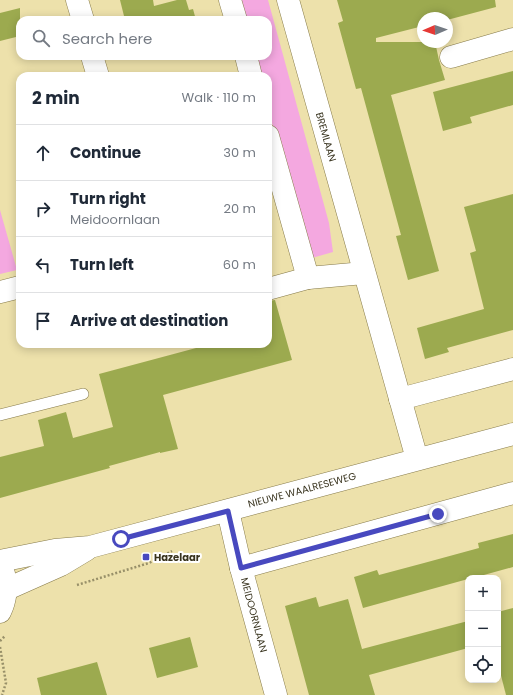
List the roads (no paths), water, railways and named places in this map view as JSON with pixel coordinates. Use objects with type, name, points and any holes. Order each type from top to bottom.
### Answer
[{"type":"street","points":[[78,0],[82,16]]},
{"type":"street","points":[[230,0],[235,16]]},
{"type":"street","name":"BREMLAAN","points":[[288,0],[417,459]]},
{"type":"street","points":[[451,56],[513,39]]},
{"type":"street","points":[[93,60],[97,72]]},
{"type":"street","points":[[247,60],[250,72]]},
{"type":"street","points":[[272,150],[308,278]]},
{"type":"street","points":[[272,288],[308,278],[364,273]]},
{"type":"street","points":[[0,292],[16,287]]},
{"type":"street","points":[[400,399],[513,369]]},
{"type":"street","name":"NIEUWE WAALRESEWEG","points":[[0,562],[55,550],[90,547],[513,434]]},
{"type":"street","points":[[241,568],[513,493]]},
{"type":"street","name":"MEIDOORNLAAN","points":[[228,511],[241,568],[276,695]]},
{"type":"street","name":"NIEUWE WAALRESEWEG","points":[[7,589],[61,564],[90,547]]},
{"type":"street","points":[[0,567],[4,575],[7,589],[5,602],[0,612]]},
{"type":"lane","points":[[0,414],[83,394]]},
{"type":"place","name":"Hazelaar","points":[[146,557]]}]
